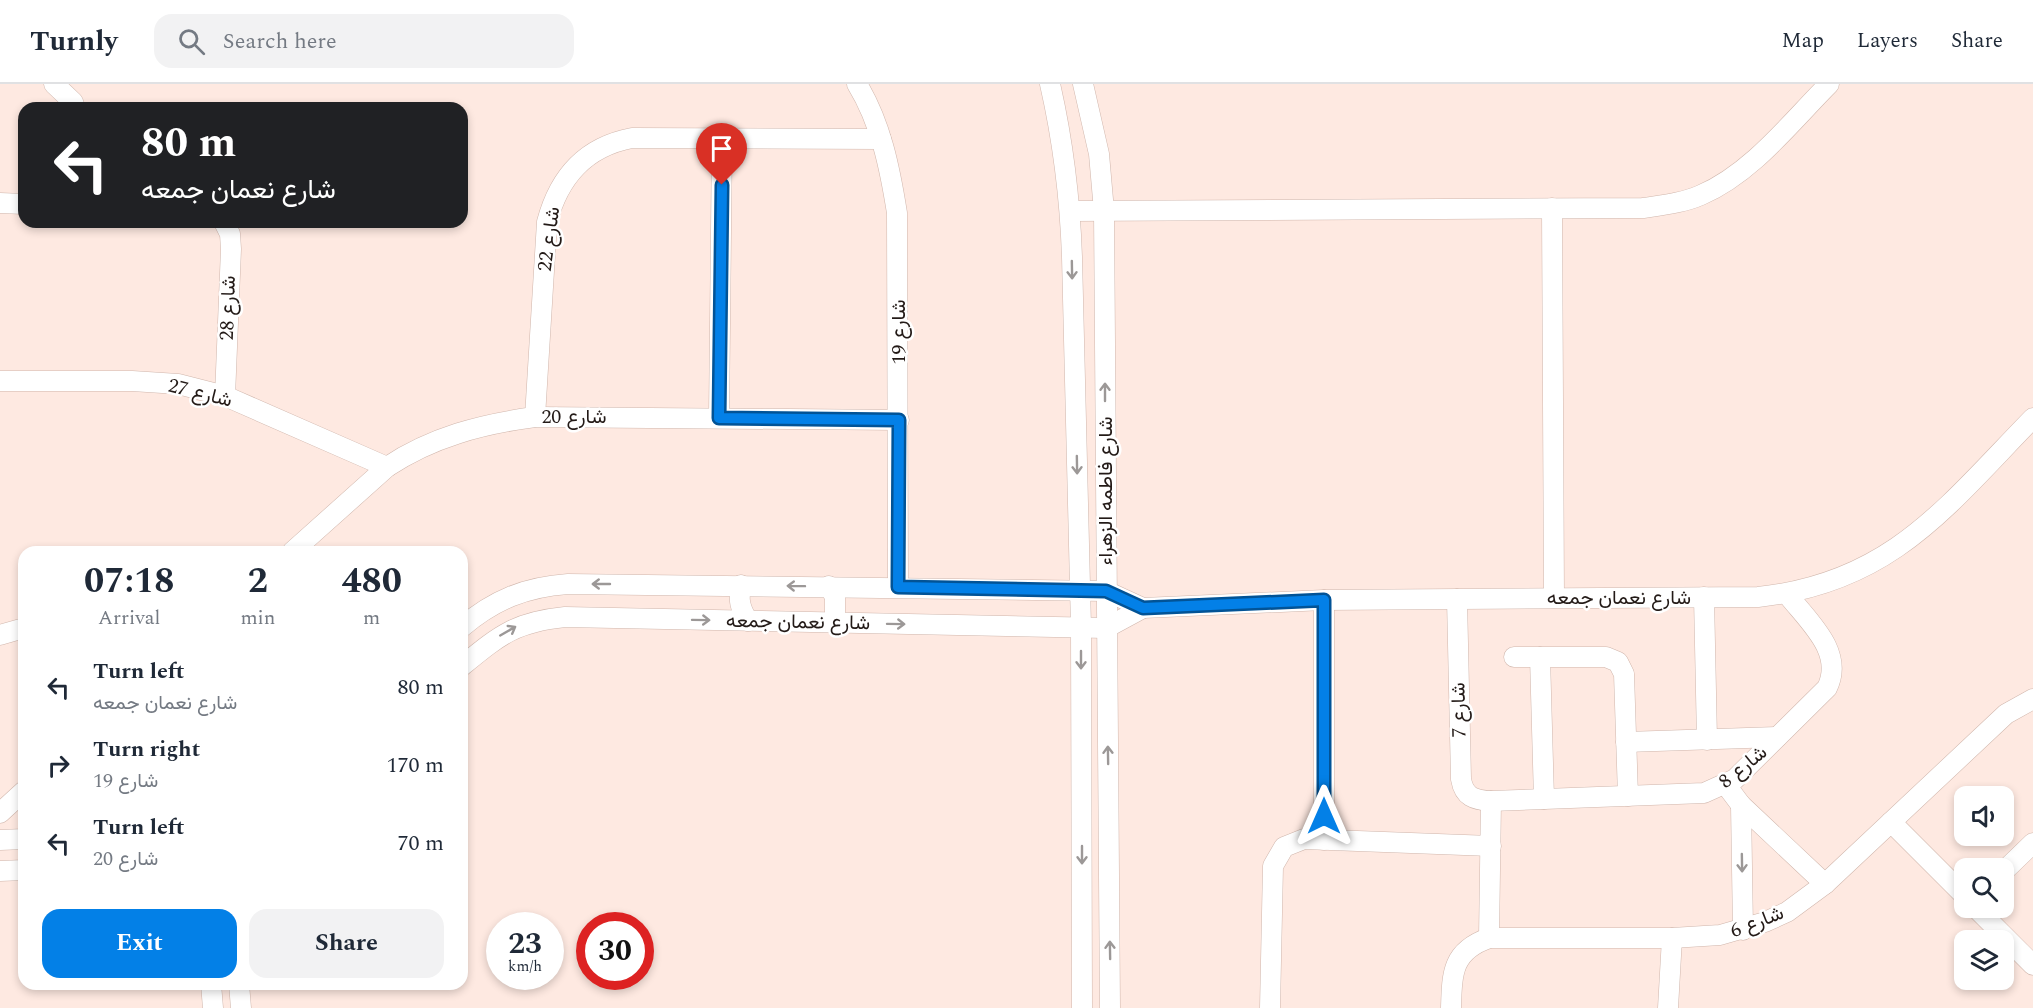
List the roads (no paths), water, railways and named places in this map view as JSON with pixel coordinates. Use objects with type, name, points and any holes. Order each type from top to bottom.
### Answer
[{"type":"street","points":[[54,84],[73,102]]},
{"type":"street","name":"شارع 19","points":[[857,84],[881,139],[891,175],[897,213],[898,587]]},
{"type":"street","name":"شارع فاطمه الزهراء","points":[[1050,84],[1058,121],[1070,211],[1081,627],[1082,1008]]},
{"type":"street","name":"شارع فاطمه الزهراء","points":[[1083,84],[1099,154],[1104,211],[1110,1008]]},
{"type":"street","points":[[1070,211],[1643,208],[1701,195],[1749,165],[1829,84]]},
{"type":"street","name":"شارع 22","points":[[535,417],[547,222],[553,201],[563,181],[594,151],[614,142],[632,138],[881,139]]},
{"type":"street","points":[[719,418],[722,139]]},
{"type":"street","points":[[0,203],[18,204]]},
{"type":"street","points":[[1552,208],[1554,598]]},
{"type":"street","name":"شارع 28","points":[[225,396],[231,249],[230,234],[227,228]]},
{"type":"street","name":"شارع 27","points":[[0,381],[132,381],[178,384],[225,396],[387,467]]},
{"type":"street","name":"شارع 20","points":[[299,546],[387,467],[404,456],[443,438],[504,421],[535,417],[899,420]]},
{"type":"street","name":"شارع نعمان جمعه","points":[[468,661],[493,640],[514,627],[538,620],[565,617],[1106,628],[1143,608],[1324,600],[1704,597],[1787,594],[1824,585],[1855,573],[1885,557],[1913,537],[2033,418]]},
{"type":"street","points":[[741,585],[740,604],[748,621]]},
{"type":"street","name":"شارع نعمان جمعه","points":[[468,622],[494,603],[517,592],[542,586],[741,585],[1106,591],[1143,608]]},
{"type":"street","points":[[829,586],[835,597],[835,623]]},
{"type":"street","name":"شارع 8","points":[[1491,801],[1704,793],[1726,785],[1827,688],[1834,668],[1828,647],[1787,594]]},
{"type":"street","points":[[1704,597],[1707,740]]},
{"type":"street","name":"شارع 7","points":[[1457,599],[1461,779],[1468,795],[1476,800],[1491,801]]},
{"type":"street","points":[[1324,600],[1324,840]]},
{"type":"street","points":[[0,635],[18,630]]},
{"type":"street","points":[[1514,657],[1606,657],[1618,662],[1624,674],[1628,796]]},
{"type":"street","points":[[1540,657],[1544,799]]},
{"type":"street","name":"شارع 6","points":[[1452,1008],[1452,978],[1456,964],[1464,952],[1475,943],[1490,938],[1720,936],[1743,930],[1787,912],[1825,884],[2006,714],[2033,699]]},
{"type":"street","points":[[1626,742],[1777,738]]},
{"type":"street","points":[[1726,785],[1741,805],[1825,884]]},
{"type":"street","points":[[0,813],[18,796]]},
{"type":"street","points":[[1490,938],[1491,801]]},
{"type":"street","points":[[1741,805],[1743,930]]},
{"type":"street","points":[[1891,822],[1954,885]]},
{"type":"street","points":[[0,840],[18,839]]},
{"type":"street","points":[[1270,1008],[1273,866],[1284,847],[1293,841],[1324,840],[1491,846]]},
{"type":"street","points":[[2014,861],[2033,843]]},
{"type":"street","points":[[0,871],[18,870]]},
{"type":"street","points":[[1986,918],[2033,965]]},
{"type":"street","points":[[1668,1008],[1672,938]]},
{"type":"street","points":[[212,990],[213,1008]]},
{"type":"street","points":[[240,990],[241,1008]]}]
